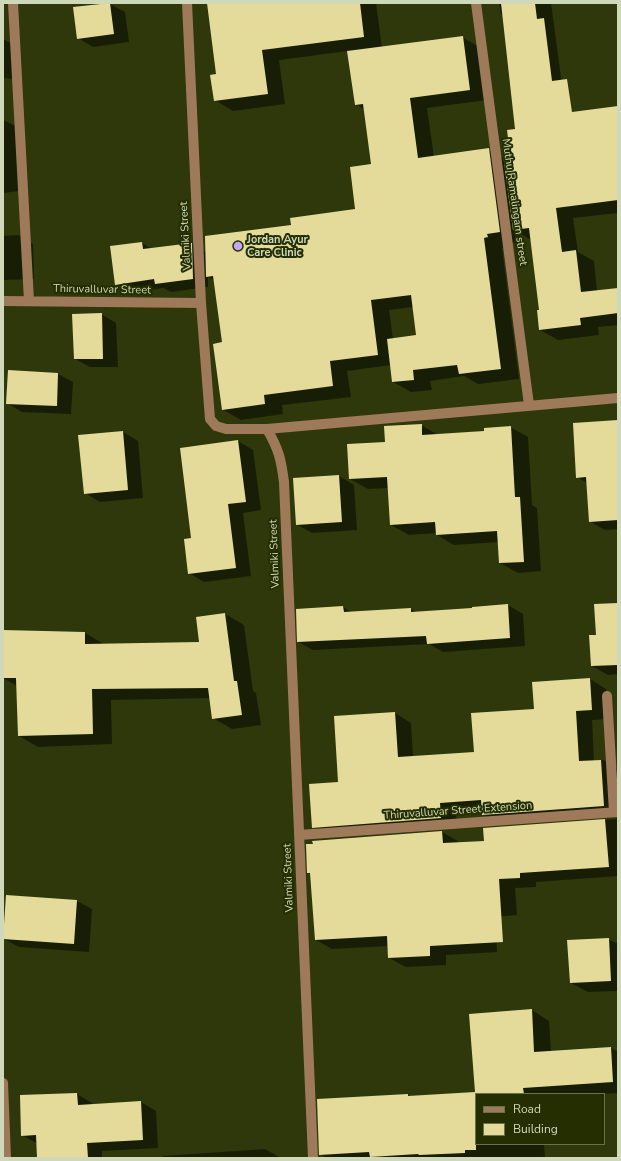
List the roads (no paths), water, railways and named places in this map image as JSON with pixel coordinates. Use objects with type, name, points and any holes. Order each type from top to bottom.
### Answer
[{"type":"street","points":[[13,3],[29,301]]},
{"type":"street","name":"Valmiki Street","points":[[187,3],[201,303],[210,419],[216,426],[226,429],[267,429],[281,459],[284,482],[313,1158]]},
{"type":"street","name":"Muthu Ramalingam street","points":[[476,3],[530,405]]},
{"type":"street","name":"Thiruvalluvar Street","points":[[3,301],[201,303]]},
{"type":"street","points":[[267,429],[618,398]]},
{"type":"street","points":[[607,696],[616,812]]},
{"type":"street","name":"Thiruvalluvar Street Extension","points":[[299,834],[616,812]]},
{"type":"street","points":[[3,1083],[6,1158]]},
{"type":"place","name":"Jordan Ayur Care Clinic","points":[[238,246]]}]
